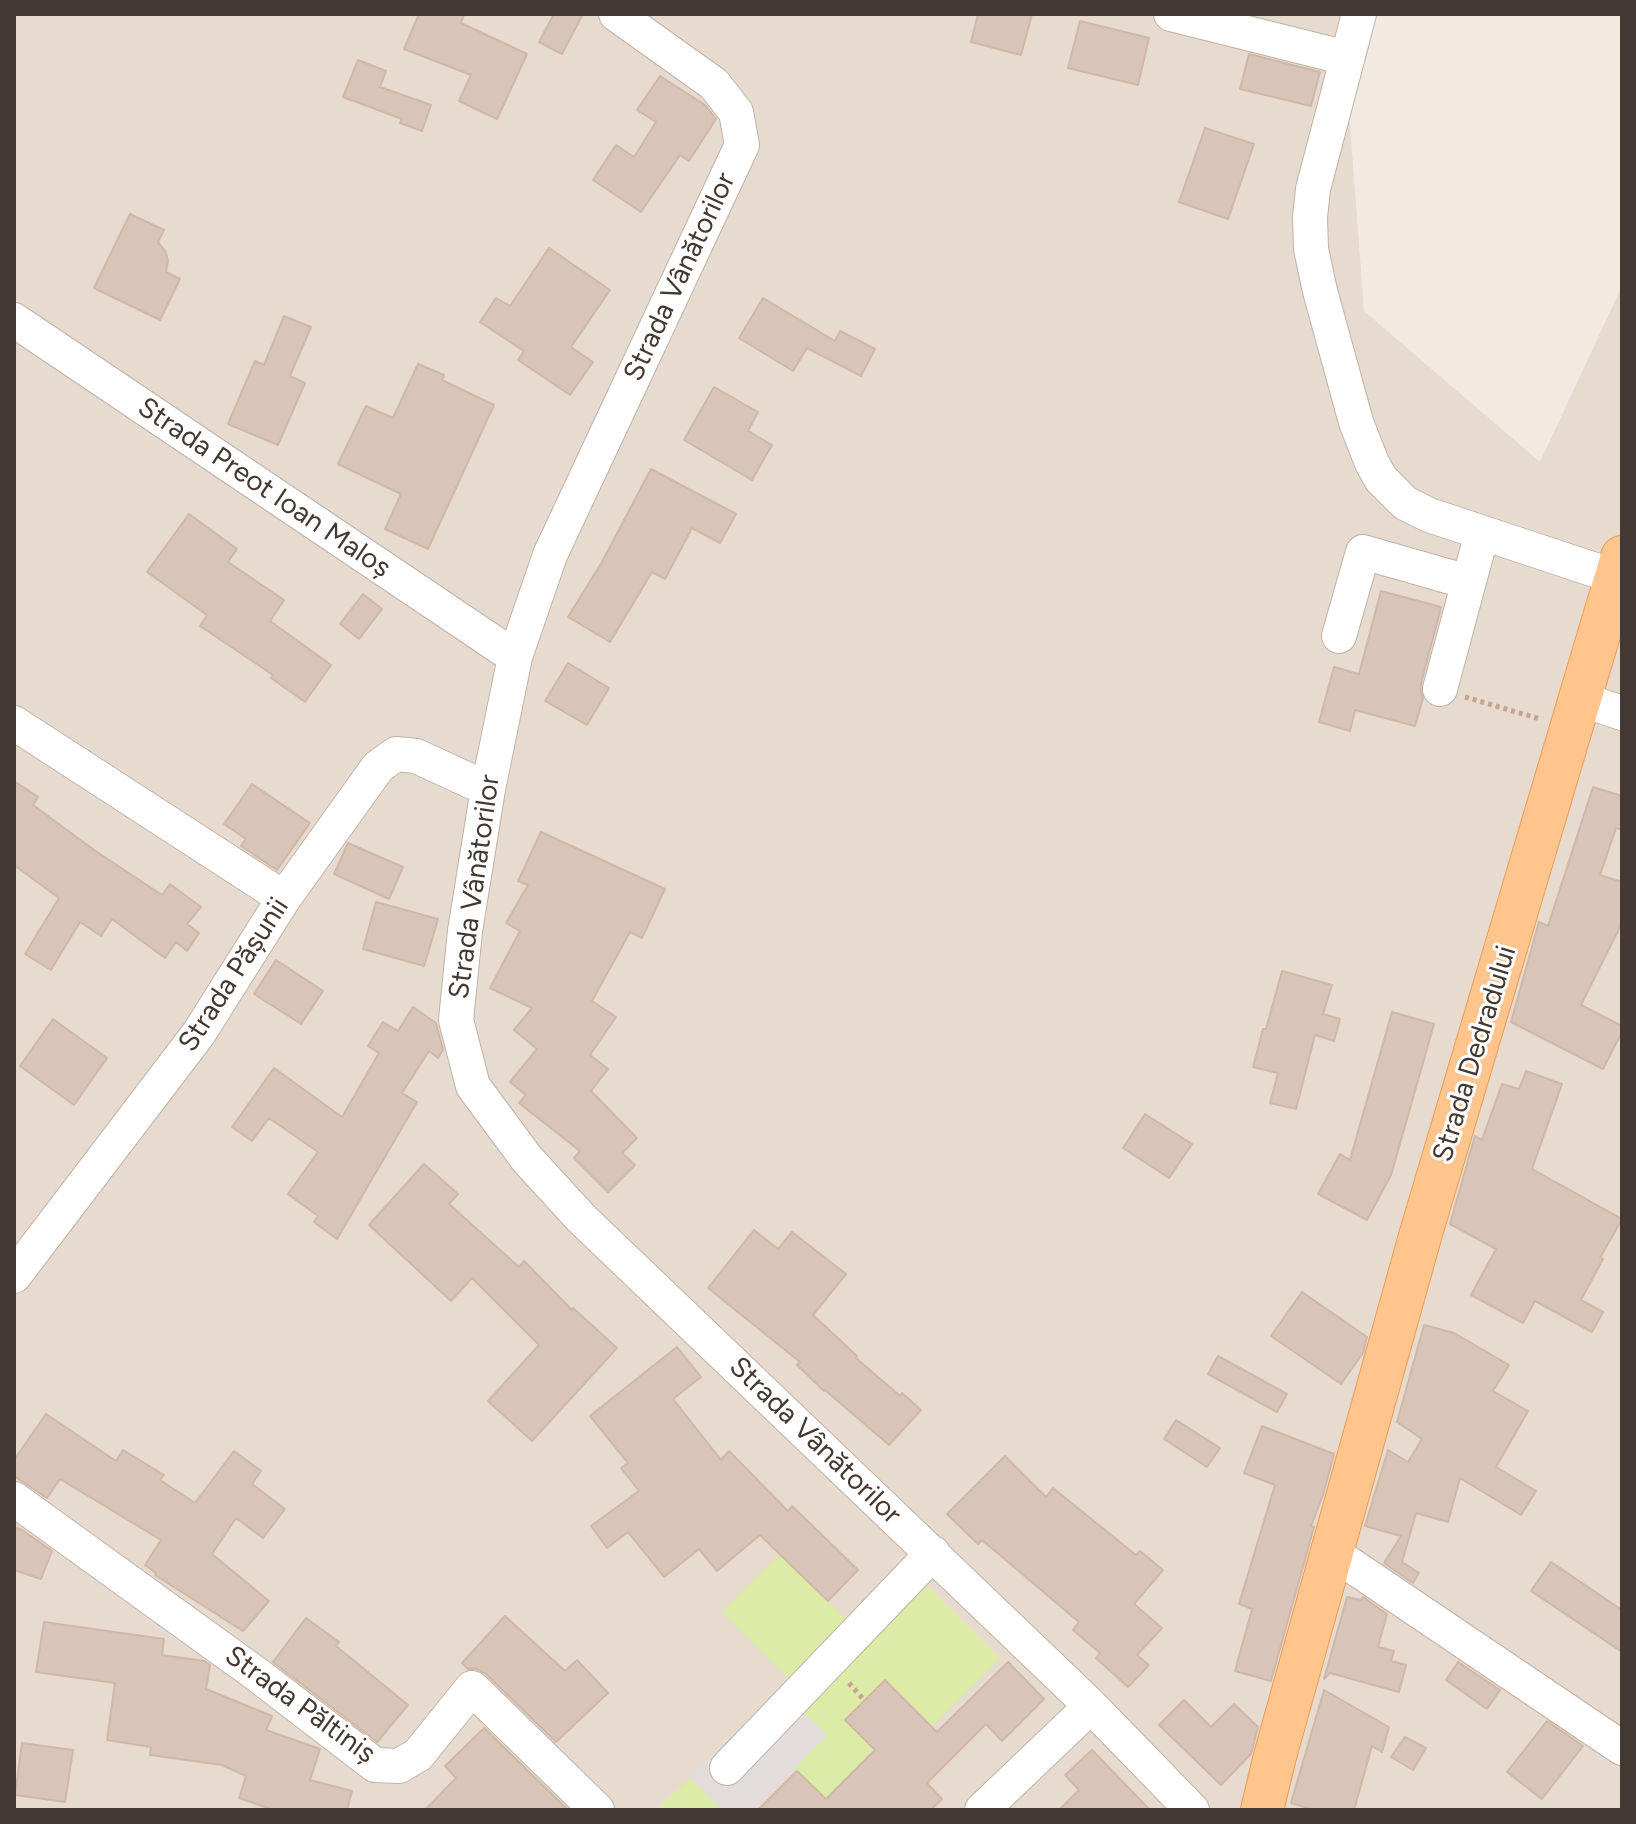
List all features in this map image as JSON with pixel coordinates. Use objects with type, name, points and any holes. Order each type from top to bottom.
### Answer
[{"type":"main road","name":"Strada Dedradului","points":[[1262,1810],[1421,1233],[1619,567]]},
{"type":"street","name":"Strada Vânătorilor","points":[[616,14],[714,84],[736,112],[742,145],[550,555],[515,657],[488,789],[465,931],[456,1020],[473,1086],[527,1159],[581,1218],[1091,1706],[1192,1810]]},
{"type":"street","points":[[1171,14],[1217,20],[1347,58]]},
{"type":"street","points":[[1359,14],[1313,189],[1311,249],[1356,422],[1376,471],[1405,503],[1429,515],[1482,533],[1619,567]]},
{"type":"street","name":"Strada Preot Ioan Maloș","points":[[14,320],[515,657]]},
{"type":"street","points":[[1440,689],[1482,533]]},
{"type":"street","points":[[1339,636],[1363,552],[1468,582]]},
{"type":"street","points":[[1576,713],[1622,713]]},
{"type":"street","points":[[14,723],[284,898]]},
{"type":"street","name":"Strada Pășunii","points":[[14,1276],[199,1033],[284,898],[378,767],[396,754],[416,756],[488,789]]},
{"type":"street","name":"Strada Păltiniș","points":[[14,1499],[255,1673],[375,1765],[399,1766],[418,1755],[472,1688],[597,1810]]},
{"type":"street","points":[[727,1768],[933,1553]]},
{"type":"street","points":[[1333,1553],[1622,1748]]},
{"type":"street","points":[[982,1810],[1091,1706]]},
{"type":"path","points":[[1440,689],[1576,713]]},
{"type":"shaded area","points":[[14,14],[1339,14],[1342,20],[1364,311],[1540,462],[1622,286],[1622,1810],[14,1810]]},
{"type":"shaded area","points":[[904,1564],[799,1707],[827,1735],[758,1810],[723,1810],[690,1778]]},
{"type":"green space","points":[[780,1554],[847,1620],[789,1679],[722,1612]]},
{"type":"green space","points":[[923,1581],[1000,1658],[849,1810],[837,1810],[794,1768],[827,1735],[798,1707]]},
{"type":"green space","points":[[690,1778],[723,1810],[655,1810]]},
{"type":"building","points":[[419,14],[464,14],[461,23],[527,54],[497,119],[459,101],[471,75],[404,49]]},
{"type":"building","points":[[554,14],[583,14],[562,54],[539,42]]},
{"type":"building","points":[[978,14],[1032,14],[1021,55],[971,42]]},
{"type":"building","points":[[1080,21],[1149,38],[1138,85],[1068,68]]},
{"type":"building","points":[[1249,54],[1320,72],[1311,106],[1240,89]]},
{"type":"building","points":[[358,60],[386,71],[380,87],[431,105],[422,131],[400,123],[402,119],[343,97]]},
{"type":"building","points":[[660,76],[705,105],[716,119],[689,161],[680,155],[641,212],[593,180],[616,145],[634,157],[656,122],[637,110]]},
{"type":"building","points":[[1205,128],[1254,144],[1228,219],[1179,202]]},
{"type":"building","points":[[130,214],[164,230],[158,242],[168,260],[166,272],[180,279],[160,320],[94,288]]},
{"type":"building","points":[[549,248],[610,290],[571,347],[593,362],[570,395],[518,360],[524,351],[480,322],[496,298],[510,306]]},
{"type":"building","points":[[763,298],[835,341],[840,331],[875,349],[861,376],[807,348],[793,371],[739,338]]},
{"type":"building","points":[[284,316],[311,327],[290,376],[305,383],[278,445],[228,424],[255,361],[264,365]]},
{"type":"building","points":[[418,364],[444,375],[442,380],[494,405],[428,549],[385,529],[401,494],[338,464],[366,406],[393,418]]},
{"type":"building","points":[[714,387],[758,412],[748,431],[772,445],[752,480],[684,440]]},
{"type":"building","points":[[651,469],[736,514],[720,543],[692,528],[665,579],[652,572],[610,642],[568,617],[602,562]]},
{"type":"building","points":[[189,514],[237,549],[228,562],[284,600],[270,621],[331,665],[305,702],[271,678],[273,675],[200,626],[207,615],[147,572]]},
{"type":"building","points":[[1381,591],[1441,607],[1421,684],[1423,698],[1415,726],[1355,710],[1350,731],[1319,722],[1334,667],[1359,674]]},
{"type":"building","points":[[363,594],[382,609],[359,639],[340,624]]},
{"type":"building","points":[[568,663],[609,688],[587,725],[545,701]]},
{"type":"building","points":[[14,781],[38,797],[33,805],[94,850],[162,895],[170,884],[201,907],[187,924],[199,933],[187,951],[176,942],[165,958],[112,919],[101,936],[80,922],[51,970],[25,954],[59,898],[14,865]]},
{"type":"building","points":[[252,784],[310,823],[277,870],[241,846],[246,839],[224,824]]},
{"type":"building","points":[[1593,787],[1622,796],[1622,830],[1616,828],[1600,875],[1622,882],[1622,919],[1581,1005],[1622,1026],[1622,1032],[1603,1069],[1511,1022],[1539,922],[1548,926]]},
{"type":"building","points":[[541,832],[665,889],[642,938],[630,932],[592,1001],[616,1017],[590,1055],[608,1069],[591,1091],[637,1138],[622,1153],[635,1165],[608,1192],[574,1158],[580,1151],[519,1103],[526,1095],[510,1082],[537,1049],[514,1030],[532,1008],[490,988],[520,931],[506,923],[528,885],[518,881]]},
{"type":"building","points":[[348,843],[403,867],[389,899],[334,874]]},
{"type":"building","points":[[376,902],[438,919],[424,966],[363,949]]},
{"type":"building","points":[[276,960],[323,991],[301,1024],[254,994]]},
{"type":"building","points":[[1282,971],[1332,985],[1323,1014],[1340,1019],[1334,1041],[1315,1035],[1296,1109],[1270,1103],[1278,1073],[1253,1067]]},
{"type":"building","points":[[413,1007],[436,1023],[443,1050],[438,1058],[429,1051],[402,1093],[417,1102],[337,1239],[314,1222],[318,1216],[288,1194],[318,1152],[269,1118],[252,1141],[232,1127],[274,1068],[342,1117],[379,1053],[368,1046],[383,1022],[398,1031]]},
{"type":"building","points":[[1392,1012],[1434,1024],[1391,1175],[1367,1220],[1318,1194],[1340,1154],[1350,1160]]},
{"type":"building","points":[[53,1019],[107,1058],[74,1105],[20,1066]]},
{"type":"building","points":[[1526,1071],[1562,1084],[1532,1169],[1622,1219],[1581,1300],[1603,1312],[1592,1332],[1535,1301],[1523,1323],[1471,1295],[1496,1249],[1450,1224],[1475,1136],[1482,1140],[1502,1084],[1519,1089]]},
{"type":"building","points":[[1145,1114],[1192,1144],[1169,1178],[1123,1148]]},
{"type":"building","points":[[424,1164],[458,1194],[449,1204],[519,1267],[524,1261],[572,1310],[617,1348],[532,1441],[488,1401],[539,1345],[472,1278],[451,1301],[369,1225]]},
{"type":"building","points":[[754,1230],[778,1249],[792,1232],[846,1274],[813,1315],[856,1358],[921,1410],[889,1445],[824,1391],[797,1365],[800,1362],[708,1288]]},
{"type":"building","points":[[1302,1292],[1367,1337],[1363,1353],[1341,1384],[1271,1336]]},
{"type":"building","points":[[1424,1325],[1454,1333],[1509,1365],[1493,1391],[1528,1411],[1496,1467],[1536,1491],[1521,1515],[1460,1478],[1448,1522],[1416,1513],[1402,1562],[1419,1573],[1413,1583],[1384,1563],[1401,1536],[1365,1526],[1388,1450],[1408,1462],[1422,1439],[1397,1422]]},
{"type":"building","points":[[677,1347],[701,1377],[673,1399],[721,1460],[729,1451],[788,1511],[792,1506],[858,1570],[828,1601],[760,1535],[717,1571],[699,1549],[664,1577],[628,1532],[607,1548],[591,1526],[639,1491],[621,1468],[628,1463],[590,1416]]},
{"type":"building","points":[[1218,1356],[1287,1394],[1277,1412],[1208,1374]]},
{"type":"building","points":[[46,1414],[116,1461],[123,1450],[164,1475],[160,1480],[195,1503],[234,1451],[261,1471],[252,1484],[285,1509],[263,1538],[236,1518],[212,1554],[269,1601],[243,1631],[155,1575],[145,1565],[161,1540],[60,1479],[47,1498],[14,1476],[14,1460]]},
{"type":"building","points":[[1176,1420],[1220,1448],[1207,1467],[1164,1439]]},
{"type":"building","points":[[1262,1426],[1334,1454],[1311,1526],[1314,1527],[1271,1681],[1235,1671],[1252,1609],[1239,1604],[1275,1485],[1244,1473]]},
{"type":"building","points":[[1005,1456],[1046,1497],[1053,1488],[1136,1555],[1140,1551],[1163,1570],[1134,1604],[1162,1628],[1137,1655],[1149,1665],[1128,1687],[1096,1658],[1100,1653],[1073,1630],[1079,1622],[982,1540],[978,1544],[947,1514]]},
{"type":"building","points":[[14,1527],[52,1551],[41,1579],[14,1570]]},
{"type":"building","points":[[1551,1562],[1622,1610],[1622,1652],[1531,1591]]},
{"type":"building","points":[[1347,1597],[1361,1600],[1363,1597],[1387,1614],[1378,1647],[1394,1651],[1391,1661],[1406,1665],[1399,1692],[1330,1673],[1324,1679]]},
{"type":"building","points":[[505,1616],[565,1671],[577,1660],[608,1693],[556,1742],[486,1674],[477,1669],[468,1669],[462,1663]]},
{"type":"building","points":[[306,1618],[339,1642],[336,1646],[408,1705],[377,1742],[273,1662]]},
{"type":"building","points":[[44,1622],[164,1639],[162,1655],[204,1661],[210,1665],[206,1689],[272,1716],[266,1730],[320,1749],[310,1780],[352,1791],[347,1810],[274,1810],[239,1798],[246,1776],[222,1765],[150,1755],[151,1747],[107,1740],[115,1683],[36,1672]]},
{"type":"building","points":[[1008,1662],[1044,1699],[1002,1741],[986,1724],[927,1783],[942,1799],[931,1810],[758,1810],[797,1771],[826,1799],[875,1750],[845,1720],[885,1680],[937,1732]]},
{"type":"building","points":[[1458,1662],[1500,1690],[1487,1709],[1446,1680]]},
{"type":"building","points":[[1324,1690],[1389,1727],[1382,1752],[1372,1746],[1354,1810],[1314,1810],[1291,1803]]},
{"type":"building","points":[[1184,1700],[1211,1727],[1234,1704],[1258,1727],[1251,1754],[1221,1785],[1159,1725]]},
{"type":"building","points":[[1547,1721],[1583,1746],[1542,1799],[1507,1772]]},
{"type":"building","points":[[484,1728],[568,1810],[425,1810],[456,1778],[445,1766]]},
{"type":"building","points":[[1405,1737],[1426,1748],[1413,1770],[1391,1757]]},
{"type":"building","points":[[22,1743],[73,1750],[65,1802],[15,1795]]},
{"type":"building","points":[[1092,1750],[1150,1810],[1059,1810],[1079,1790],[1065,1775]]}]
